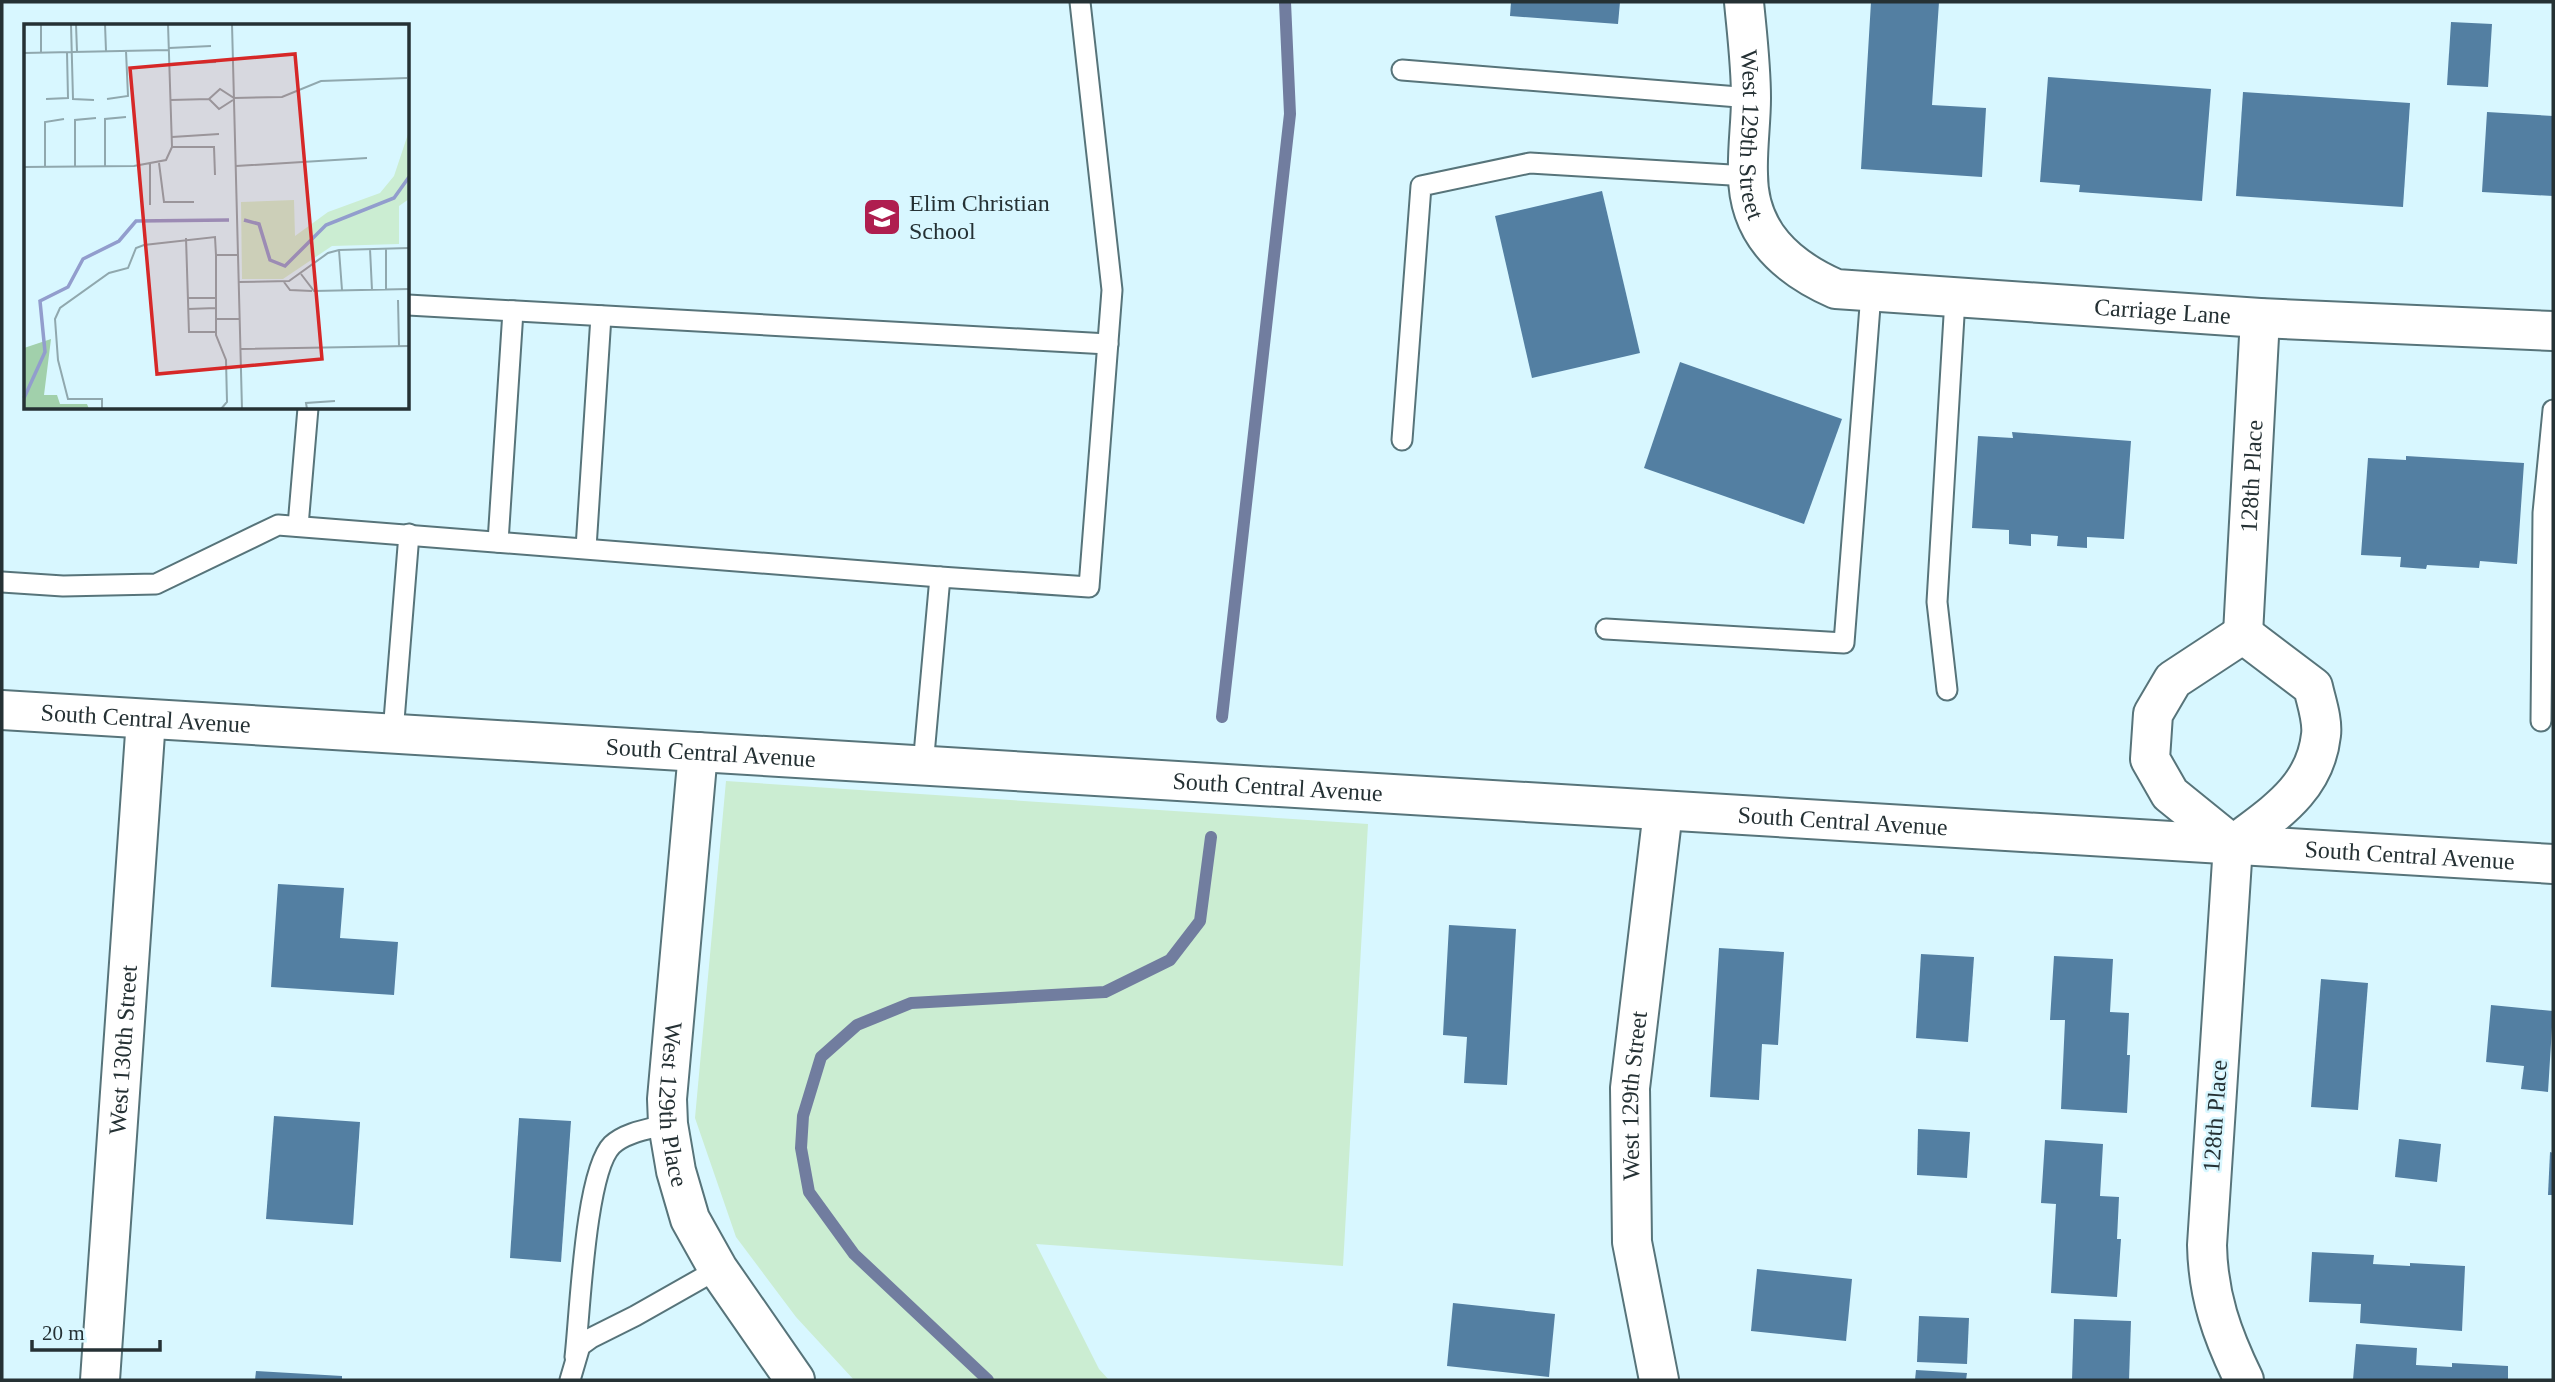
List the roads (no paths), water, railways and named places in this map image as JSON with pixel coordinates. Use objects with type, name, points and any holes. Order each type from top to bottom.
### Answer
[{"type":"street","name":"West 129th Street","points":[[1744,2],[1751,97],[1748,176],[1752,207],[1765,237],[1783,257]]},
{"type":"street","name":"Carriage Lane","points":[[1783,257],[1808,276],[1836,289],[1871,293],[2260,318],[2553,331]]},
{"type":"street","name":"128th Place","points":[[2243,634],[2260,318]]},
{"type":"street","points":[[2243,634],[2313,687],[2322,733],[2314,765],[2292,799],[2232,845],[2170,794],[2150,759],[2153,714],[2173,680],[2243,634]]},
{"type":"street","name":"South Central Avenue","points":[[2,710],[2553,864]]},
{"type":"street","name":"West 130th Street","points":[[100,1380],[146,719]]},
{"type":"street","name":"West 129th Place","points":[[698,752],[667,1099],[668,1124],[676,1171],[690,1219],[718,1269],[795,1380]]},
{"type":"street","name":"West 129th Street","points":[[1659,1380],[1632,1242],[1630,1088],[1663,811]]},
{"type":"street","name":"128th Place","points":[[2232,845],[2207,1255],[2215,1311],[2227,1346],[2244,1380]]},
{"type":"lane","points":[[2,582],[63,586],[156,584],[278,525],[1089,587],[1112,290],[1080,2]]},
{"type":"lane","points":[[1402,70],[1751,97]]},
{"type":"lane","points":[[1402,440],[1421,186],[1530,163],[1748,176]]},
{"type":"lane","points":[[1606,629],[1843,643],[1871,293]]},
{"type":"lane","points":[[1947,690],[1937,602],[1955,299]]},
{"type":"lane","points":[[410,305],[1108,344]]},
{"type":"lane","points":[[498,542],[513,311]]},
{"type":"lane","points":[[586,548],[601,316]]},
{"type":"lane","points":[[298,526],[308,410]]},
{"type":"lane","points":[[2541,721],[2543,513],[2553,410]]},
{"type":"lane","points":[[393,733],[409,534]]},
{"type":"lane","points":[[923,766],[940,576]]},
{"type":"lane","points":[[570,1380],[575,1357],[590,1209],[599,1166],[614,1143],[625,1136],[668,1124]]},
{"type":"lane","points":[[575,1357],[580,1346],[591,1338],[718,1269]]},
{"type":"waterway","points":[[1222,717],[1290,114],[1285,2]]},
{"type":"waterway","points":[[988,1380],[854,1254],[809,1192],[801,1148],[803,1116],[821,1057],[857,1025],[911,1003],[1105,992],[1170,960],[1200,921],[1211,837]]},
{"type":"place","name":"Elim Christian School","points":[[882,217]]}]
